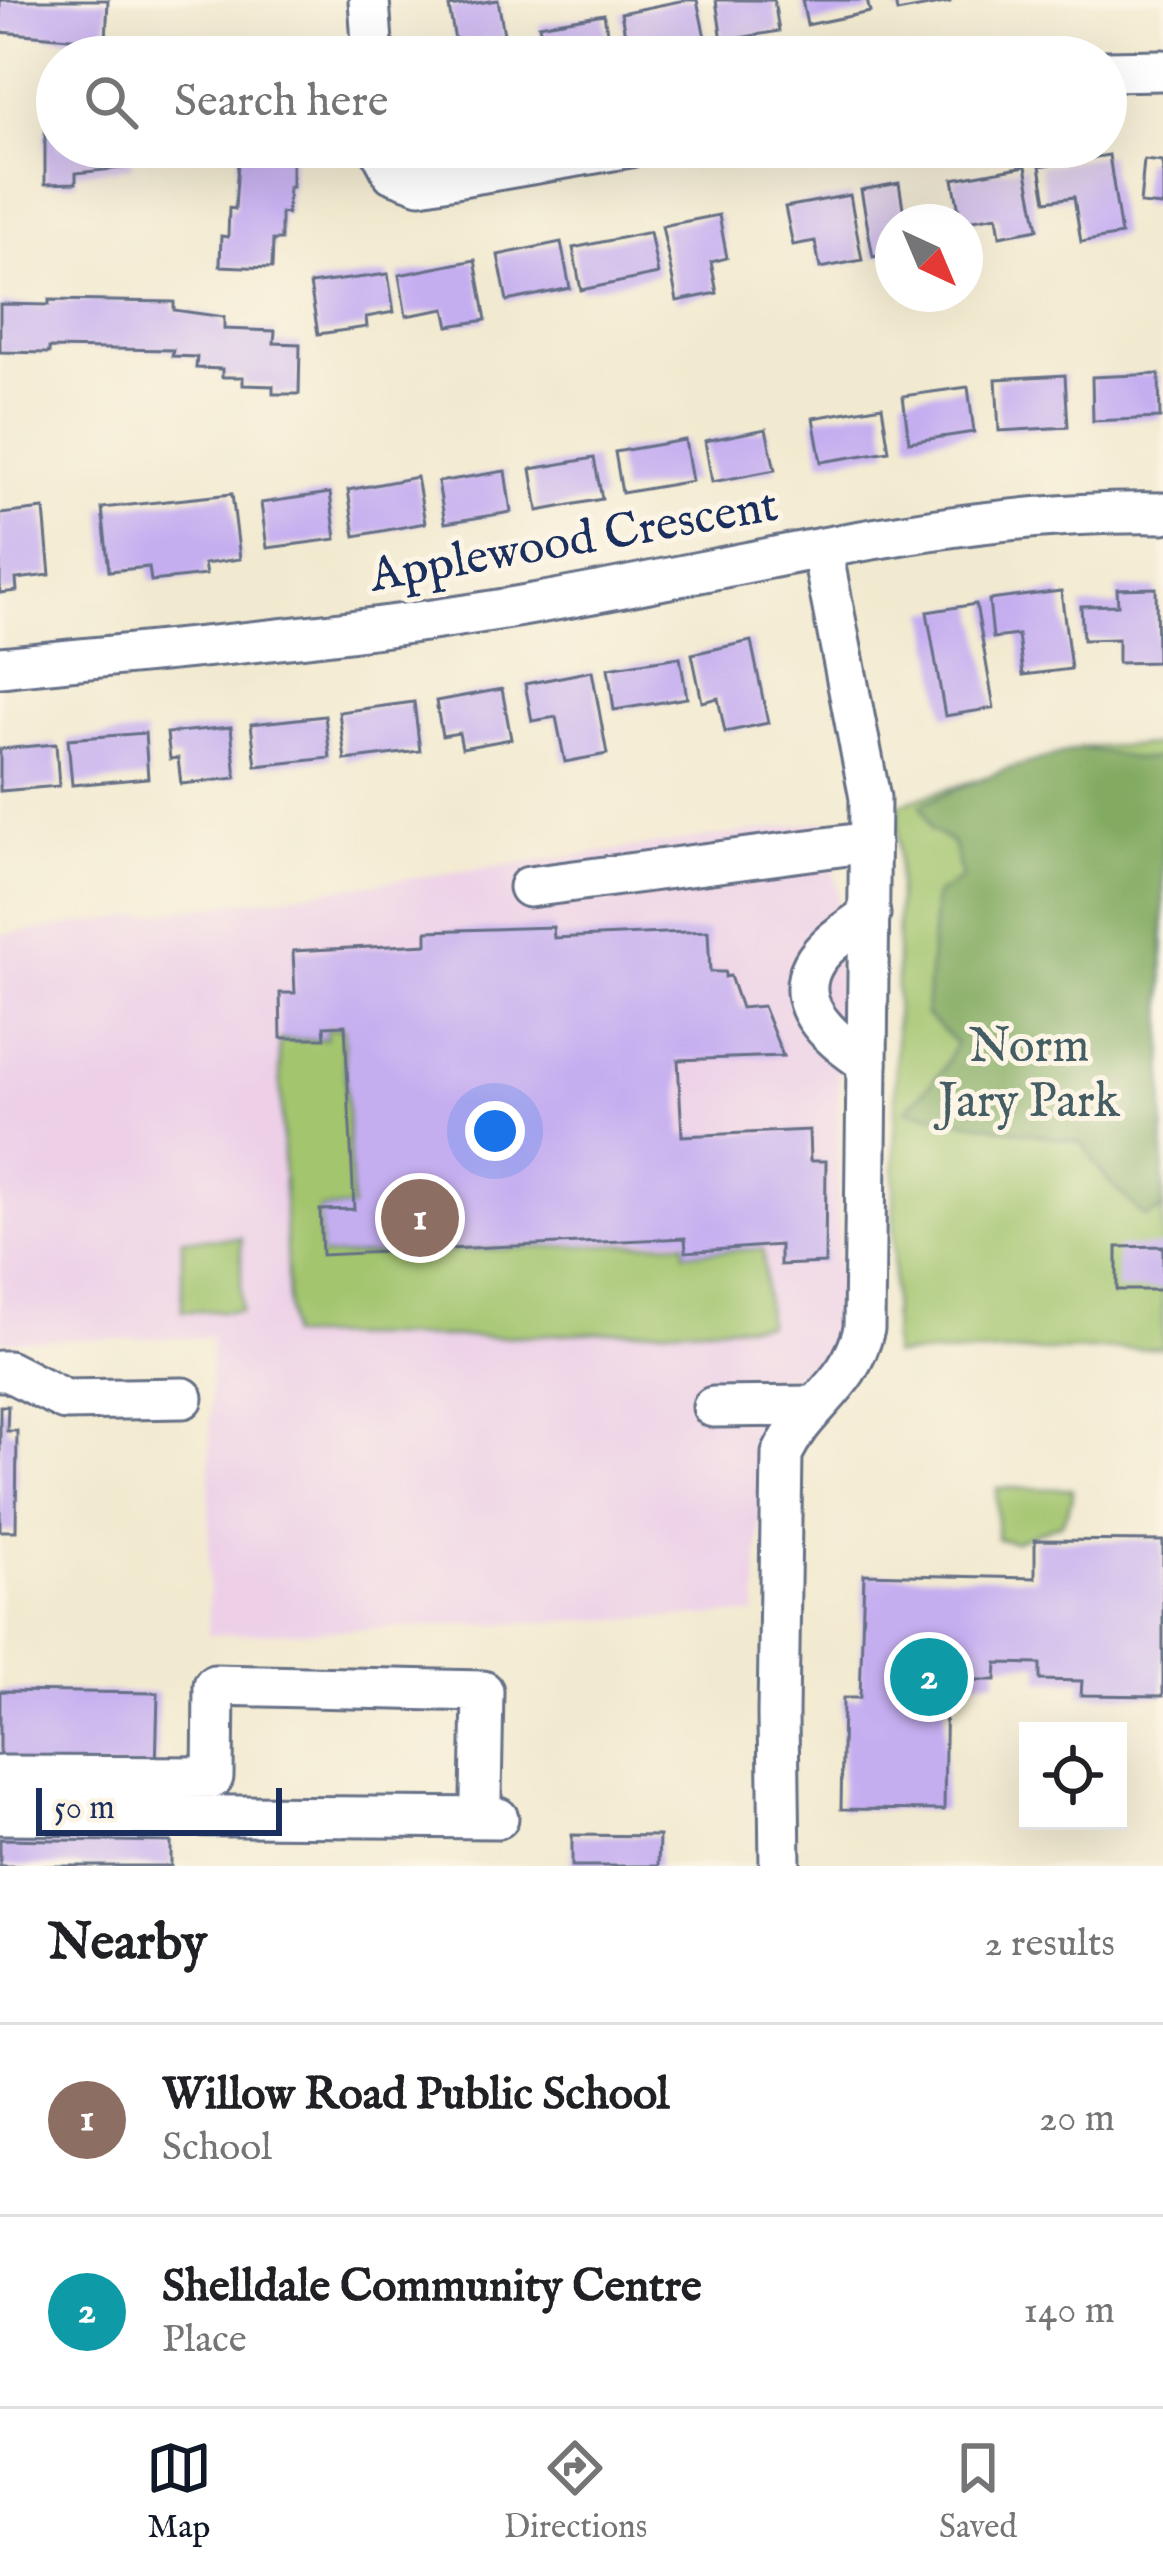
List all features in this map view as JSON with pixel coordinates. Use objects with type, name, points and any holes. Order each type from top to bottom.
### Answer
[{"type":"street","points":[[369,0],[372,36]]},
{"type":"street","points":[[1127,71],[1163,70]]},
{"type":"street","points":[[390,168],[420,183],[508,168]]},
{"type":"street","name":"Applewood Crescent","points":[[0,667],[341,633],[976,525],[1091,512],[1163,513]]},
{"type":"street","points":[[780,1866],[782,1454],[794,1429],[850,1371],[864,1329],[870,798],[822,551]]},
{"type":"street","points":[[529,887],[870,842]]},
{"type":"street","points":[[867,1063],[830,1038],[807,993],[812,965],[870,914]]},
{"type":"street","points":[[0,1371],[65,1400],[183,1398]]},
{"type":"street","points":[[713,1407],[815,1406]]},
{"type":"street","points":[[0,1776],[213,1778],[214,1684],[483,1691],[489,1808],[0,1814]]},
{"type":"shaded area","points":[[826,821],[838,892],[839,1304],[836,1332],[825,1356],[806,1373],[765,1380],[756,1614],[208,1635],[211,1337],[0,1341],[0,935]]},
{"type":"green space","name":"Norm Jary Park","points":[[1163,745],[1163,1348],[892,1355],[899,804],[1082,747]]},
{"type":"green space","points":[[1082,748],[1136,759],[1163,758],[1163,1209],[1145,1217],[1107,1180],[1082,1143],[906,1110],[943,1070],[956,1043],[926,1015],[935,895],[962,878],[953,843],[931,830],[921,804],[1004,770]]},
{"type":"green space","points":[[343,1028],[352,1208],[320,1209],[322,1256],[684,1242],[685,1253],[763,1249],[767,1324],[498,1337],[289,1336],[279,1040],[326,1039],[326,1029]]},
{"type":"green space","points":[[241,1238],[241,1311],[182,1311],[182,1239]]},
{"type":"green space","points":[[997,1488],[1072,1489],[1073,1497],[1062,1523],[1014,1542],[997,1539]]},
{"type":"building","points":[[0,0],[108,0],[106,36],[0,32]]},
{"type":"building","points":[[498,0],[504,36],[454,36],[449,7]]},
{"type":"building","points":[[697,0],[705,36],[625,36],[621,13]]},
{"type":"building","points":[[716,0],[774,0],[779,31],[721,36]]},
{"type":"building","points":[[802,0],[867,0],[870,12],[807,25]]},
{"type":"building","points":[[895,0],[950,0],[950,2],[897,12]]},
{"type":"building","points":[[604,14],[608,36],[541,36],[539,25]]},
{"type":"building","points":[[1144,160],[1163,162],[1163,206],[1140,204]]},
{"type":"building","points":[[45,168],[123,168],[76,173],[76,183],[45,184]]},
{"type":"building","points":[[238,168],[292,168],[287,214],[281,213],[281,240],[273,240],[272,268],[220,266],[221,236],[228,237],[229,208],[235,209]]},
{"type":"building","points":[[1026,168],[1038,229],[1000,236],[997,216],[983,218],[983,204],[958,204],[953,179]]},
{"type":"building","points":[[1040,168],[1111,168],[1121,235],[1081,242],[1074,197],[1046,201]]},
{"type":"building","points":[[899,183],[902,204],[875,204],[873,257],[861,190]]},
{"type":"building","points":[[850,195],[862,260],[820,268],[815,241],[793,245],[785,207]]},
{"type":"building","points":[[719,215],[727,258],[711,262],[717,293],[677,301],[662,226]]},
{"type":"building","points":[[650,232],[658,274],[581,290],[573,248]]},
{"type":"building","points":[[561,242],[570,288],[507,301],[498,255]]},
{"type":"building","points":[[475,260],[486,320],[449,326],[445,309],[406,316],[399,275]]},
{"type":"building","points":[[388,274],[394,312],[366,317],[367,327],[318,334],[310,284]]},
{"type":"building","points":[[49,300],[174,302],[174,310],[224,317],[224,329],[275,331],[274,343],[300,344],[299,394],[273,394],[273,386],[243,385],[243,377],[222,377],[222,369],[196,368],[197,357],[172,356],[173,350],[0,352],[0,304],[49,305]]},
{"type":"building","points":[[1159,374],[1160,418],[1093,421],[1092,377]]},
{"type":"building","points":[[1065,375],[1068,427],[999,431],[996,379]]},
{"type":"building","points":[[968,387],[974,432],[909,442],[903,396]]},
{"type":"building","points":[[882,406],[889,451],[821,462],[813,418]]},
{"type":"building","points":[[766,429],[775,470],[712,482],[705,441]]},
{"type":"building","points":[[685,440],[692,481],[622,493],[615,452]]},
{"type":"building","points":[[594,458],[602,499],[538,511],[531,469]]},
{"type":"building","points":[[505,471],[511,512],[445,523],[438,482]]},
{"type":"building","points":[[417,477],[425,523],[355,536],[348,490]]},
{"type":"building","points":[[330,493],[336,539],[267,548],[261,503]]},
{"type":"building","points":[[232,494],[240,559],[204,564],[206,575],[151,581],[149,567],[109,571],[102,508]]},
{"type":"building","points":[[44,509],[50,575],[16,579],[17,591],[0,593],[0,514]]},
{"type":"building","points":[[1156,588],[1157,662],[1118,663],[1118,639],[1083,640],[1081,606],[1118,605],[1117,589]]},
{"type":"building","points":[[1061,591],[1071,669],[1023,675],[1018,635],[993,638],[989,600]]},
{"type":"building","points":[[976,604],[994,708],[945,716],[927,612]]},
{"type":"building","points":[[751,641],[768,723],[725,732],[718,698],[702,702],[692,654]]},
{"type":"building","points":[[680,657],[687,698],[614,710],[608,668]]},
{"type":"building","points":[[592,671],[607,754],[565,762],[556,717],[532,721],[525,684]]},
{"type":"building","points":[[502,689],[511,739],[462,748],[459,733],[442,736],[436,701]]},
{"type":"building","points":[[414,702],[420,751],[345,760],[339,712]]},
{"type":"building","points":[[325,716],[330,758],[256,766],[251,724]]},
{"type":"building","points":[[231,727],[236,778],[181,784],[178,758],[170,759],[167,733]]},
{"type":"building","points":[[145,733],[148,778],[72,785],[68,739]]},
{"type":"building","points":[[56,744],[59,786],[0,791],[0,749]]},
{"type":"building","points":[[553,927],[554,938],[708,931],[710,972],[730,976],[741,1008],[763,1006],[783,1056],[678,1060],[682,1136],[809,1130],[810,1161],[826,1161],[825,1263],[780,1265],[780,1245],[686,1252],[685,1238],[322,1255],[320,1210],[354,1209],[345,1025],[324,1026],[325,1038],[281,1038],[280,993],[295,993],[293,951],[427,944],[427,931]]},
{"type":"building","points":[[1163,1246],[1163,1290],[1117,1290],[1117,1247]]},
{"type":"building","points":[[0,1406],[8,1406],[7,1431],[17,1431],[16,1531],[0,1531]]},
{"type":"building","points":[[1035,1540],[1163,1541],[1163,1696],[1081,1695],[1082,1681],[1040,1680],[1040,1664],[997,1663],[996,1680],[946,1680],[944,1810],[841,1809],[843,1698],[860,1698],[864,1574],[1035,1578]]},
{"type":"building","points":[[0,1691],[158,1693],[156,1770],[0,1768]]},
{"type":"building","points":[[572,1835],[659,1836],[658,1866],[572,1866]]},
{"type":"building","points":[[0,1839],[171,1842],[171,1866],[0,1866]]},
{"type":"place","name":"Willow Road Public School","points":[[420,1218]]},
{"type":"place","name":"Shelldale Community Centre","points":[[929,1677]]}]
